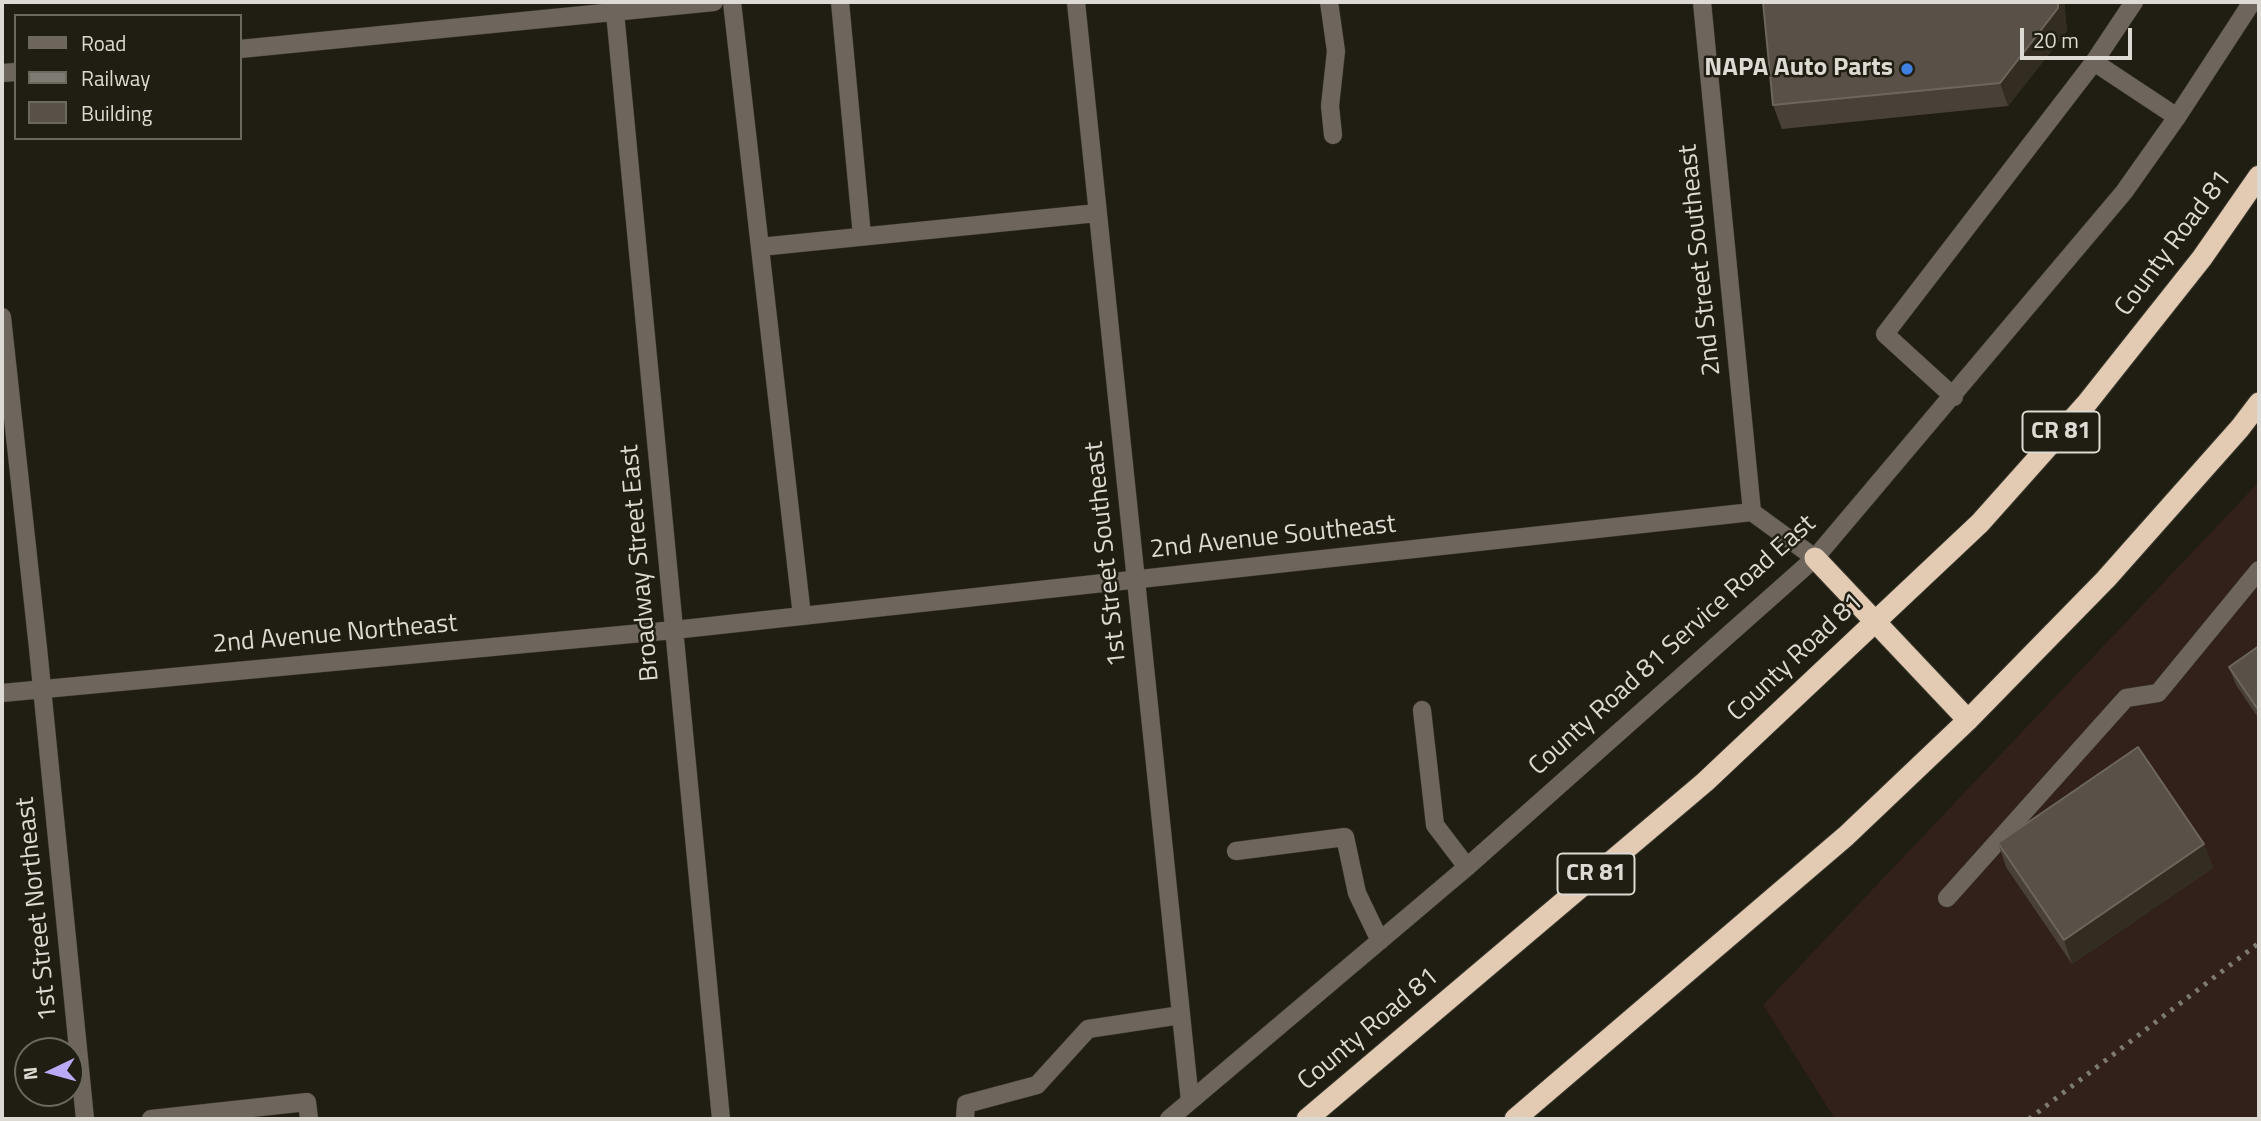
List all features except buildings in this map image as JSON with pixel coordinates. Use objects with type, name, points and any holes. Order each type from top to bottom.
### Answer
[{"type":"highway","name":"County Road 81","points":[[1307,1119],[1705,782],[1980,523],[2087,403],[2202,258],[2259,176]]},
{"type":"highway","points":[[1515,1119],[1846,836],[1968,720],[2106,579],[2259,403]]},
{"type":"highway","points":[[1815,558],[1968,720]]},
{"type":"street","points":[[242,49],[614,7],[714,2]]},
{"type":"street","points":[[732,2],[802,616]]},
{"type":"street","points":[[840,2],[863,236]]},
{"type":"street","name":"1st Street Southeast","points":[[1076,2],[1190,1101]]},
{"type":"street","points":[[1329,2],[1336,51],[1330,106],[1333,135]]},
{"type":"street","name":"2nd Street Southeast","points":[[1702,2],[1752,512]]},
{"type":"street","points":[[1954,397],[1885,334],[2094,62],[2134,2]]},
{"type":"street","name":"County Road 81 Service Road East","points":[[1168,1119],[1467,867],[1815,558],[1954,397],[2124,192],[2252,2]]},
{"type":"street","name":"Broadway Street East","points":[[614,7],[721,1119]]},
{"type":"street","points":[[2094,62],[2177,117]]},
{"type":"street","points":[[760,247],[1097,213]]},
{"type":"street","name":"1st Street Northeast","points":[[2,317],[85,1119]]},
{"type":"street","points":[[1752,512],[1815,558]]},
{"type":"street","name":"2nd Avenue Southeast","points":[[674,630],[1752,512]]},
{"type":"street","points":[[1947,898],[2126,698],[2158,693],[2259,570]]},
{"type":"street","name":"2nd Avenue Northeast","points":[[2,693],[674,630]]},
{"type":"street","points":[[1422,710],[1435,825],[1467,867]]},
{"type":"street","points":[[1236,851],[1345,837],[1357,893],[1380,940]]},
{"type":"street","points":[[965,1119],[966,1104],[1037,1085],[1088,1029],[1181,1015]]},
{"type":"street","points":[[151,1119],[189,1117],[307,1102],[309,1119]]},
{"type":"shaded area","points":[[2259,482],[2259,1119],[1835,1119],[1763,1005]]},
{"type":"railway","points":[[2029,1119],[2259,943]]},
{"type":"place","name":"NAPA Auto Parts","points":[[1907,69]]}]
